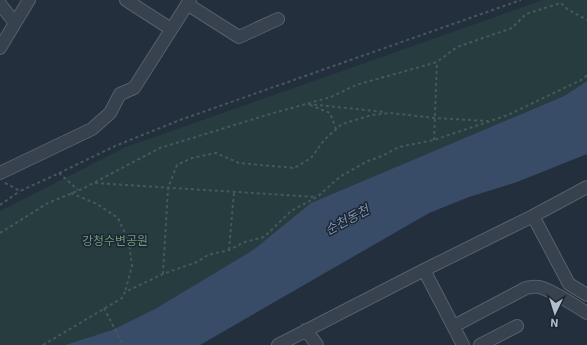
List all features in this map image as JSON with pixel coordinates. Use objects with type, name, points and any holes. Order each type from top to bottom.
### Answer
[{"type":"street","points":[[0,48],[29,0]]},
{"type":"street","points":[[126,0],[172,29]]},
{"type":"street","points":[[0,173],[92,128],[110,112],[120,94],[134,88],[189,2],[239,37],[278,19]]},
{"type":"street","points":[[0,4],[15,23]]},
{"type":"street","points":[[278,345],[533,216],[587,187]]},
{"type":"street","points":[[533,216],[569,284],[587,295]]},
{"type":"street","points":[[424,270],[463,345]]},
{"type":"street","points":[[454,326],[526,288],[533,287],[540,287],[550,291],[587,313]]},
{"type":"street","points":[[480,345],[517,326]]},
{"type":"street","points":[[306,330],[317,345]]},
{"type":"path","points":[[0,205],[20,191],[115,146],[180,120],[521,0]]},
{"type":"path","points":[[0,233],[48,203],[93,183],[160,148],[270,114],[331,98],[356,85],[437,62],[457,47],[512,28],[526,14],[561,3],[567,9],[587,20]]},
{"type":"path","points":[[434,140],[437,62]]},
{"type":"path","points":[[125,292],[163,274],[197,262],[208,255],[229,250],[245,242],[264,237],[291,211],[317,197],[341,176],[399,146],[434,140],[490,121],[520,109],[583,79],[587,75]]},
{"type":"path","points":[[307,104],[435,118],[490,121]]},
{"type":"path","points":[[307,104],[330,113],[336,129]]},
{"type":"path","points":[[163,274],[168,188],[177,165],[192,158],[216,153],[238,163],[294,168],[311,158],[325,139],[342,124],[372,115],[390,113]]},
{"type":"path","points":[[59,173],[78,190]]},
{"type":"path","points":[[0,180],[20,191]]},
{"type":"path","points":[[93,183],[317,197]]},
{"type":"path","points":[[229,250],[234,192]]},
{"type":"path","points":[[43,345],[122,298],[132,266],[129,242],[118,218],[97,204],[71,193]]},
{"type":"path","points":[[104,308],[123,345]]},
{"type":"green space","name":"강청수변공원","points":[[543,0],[587,0],[587,81],[564,96],[311,203],[253,250],[152,311],[112,330],[65,345],[0,345],[0,212],[2,210],[126,147]]},
{"type":"water","name":"순천동천","points":[[587,81],[587,154],[517,182],[469,197],[429,213],[200,345],[65,345],[112,330],[155,309],[253,250],[311,203],[564,96]]}]
